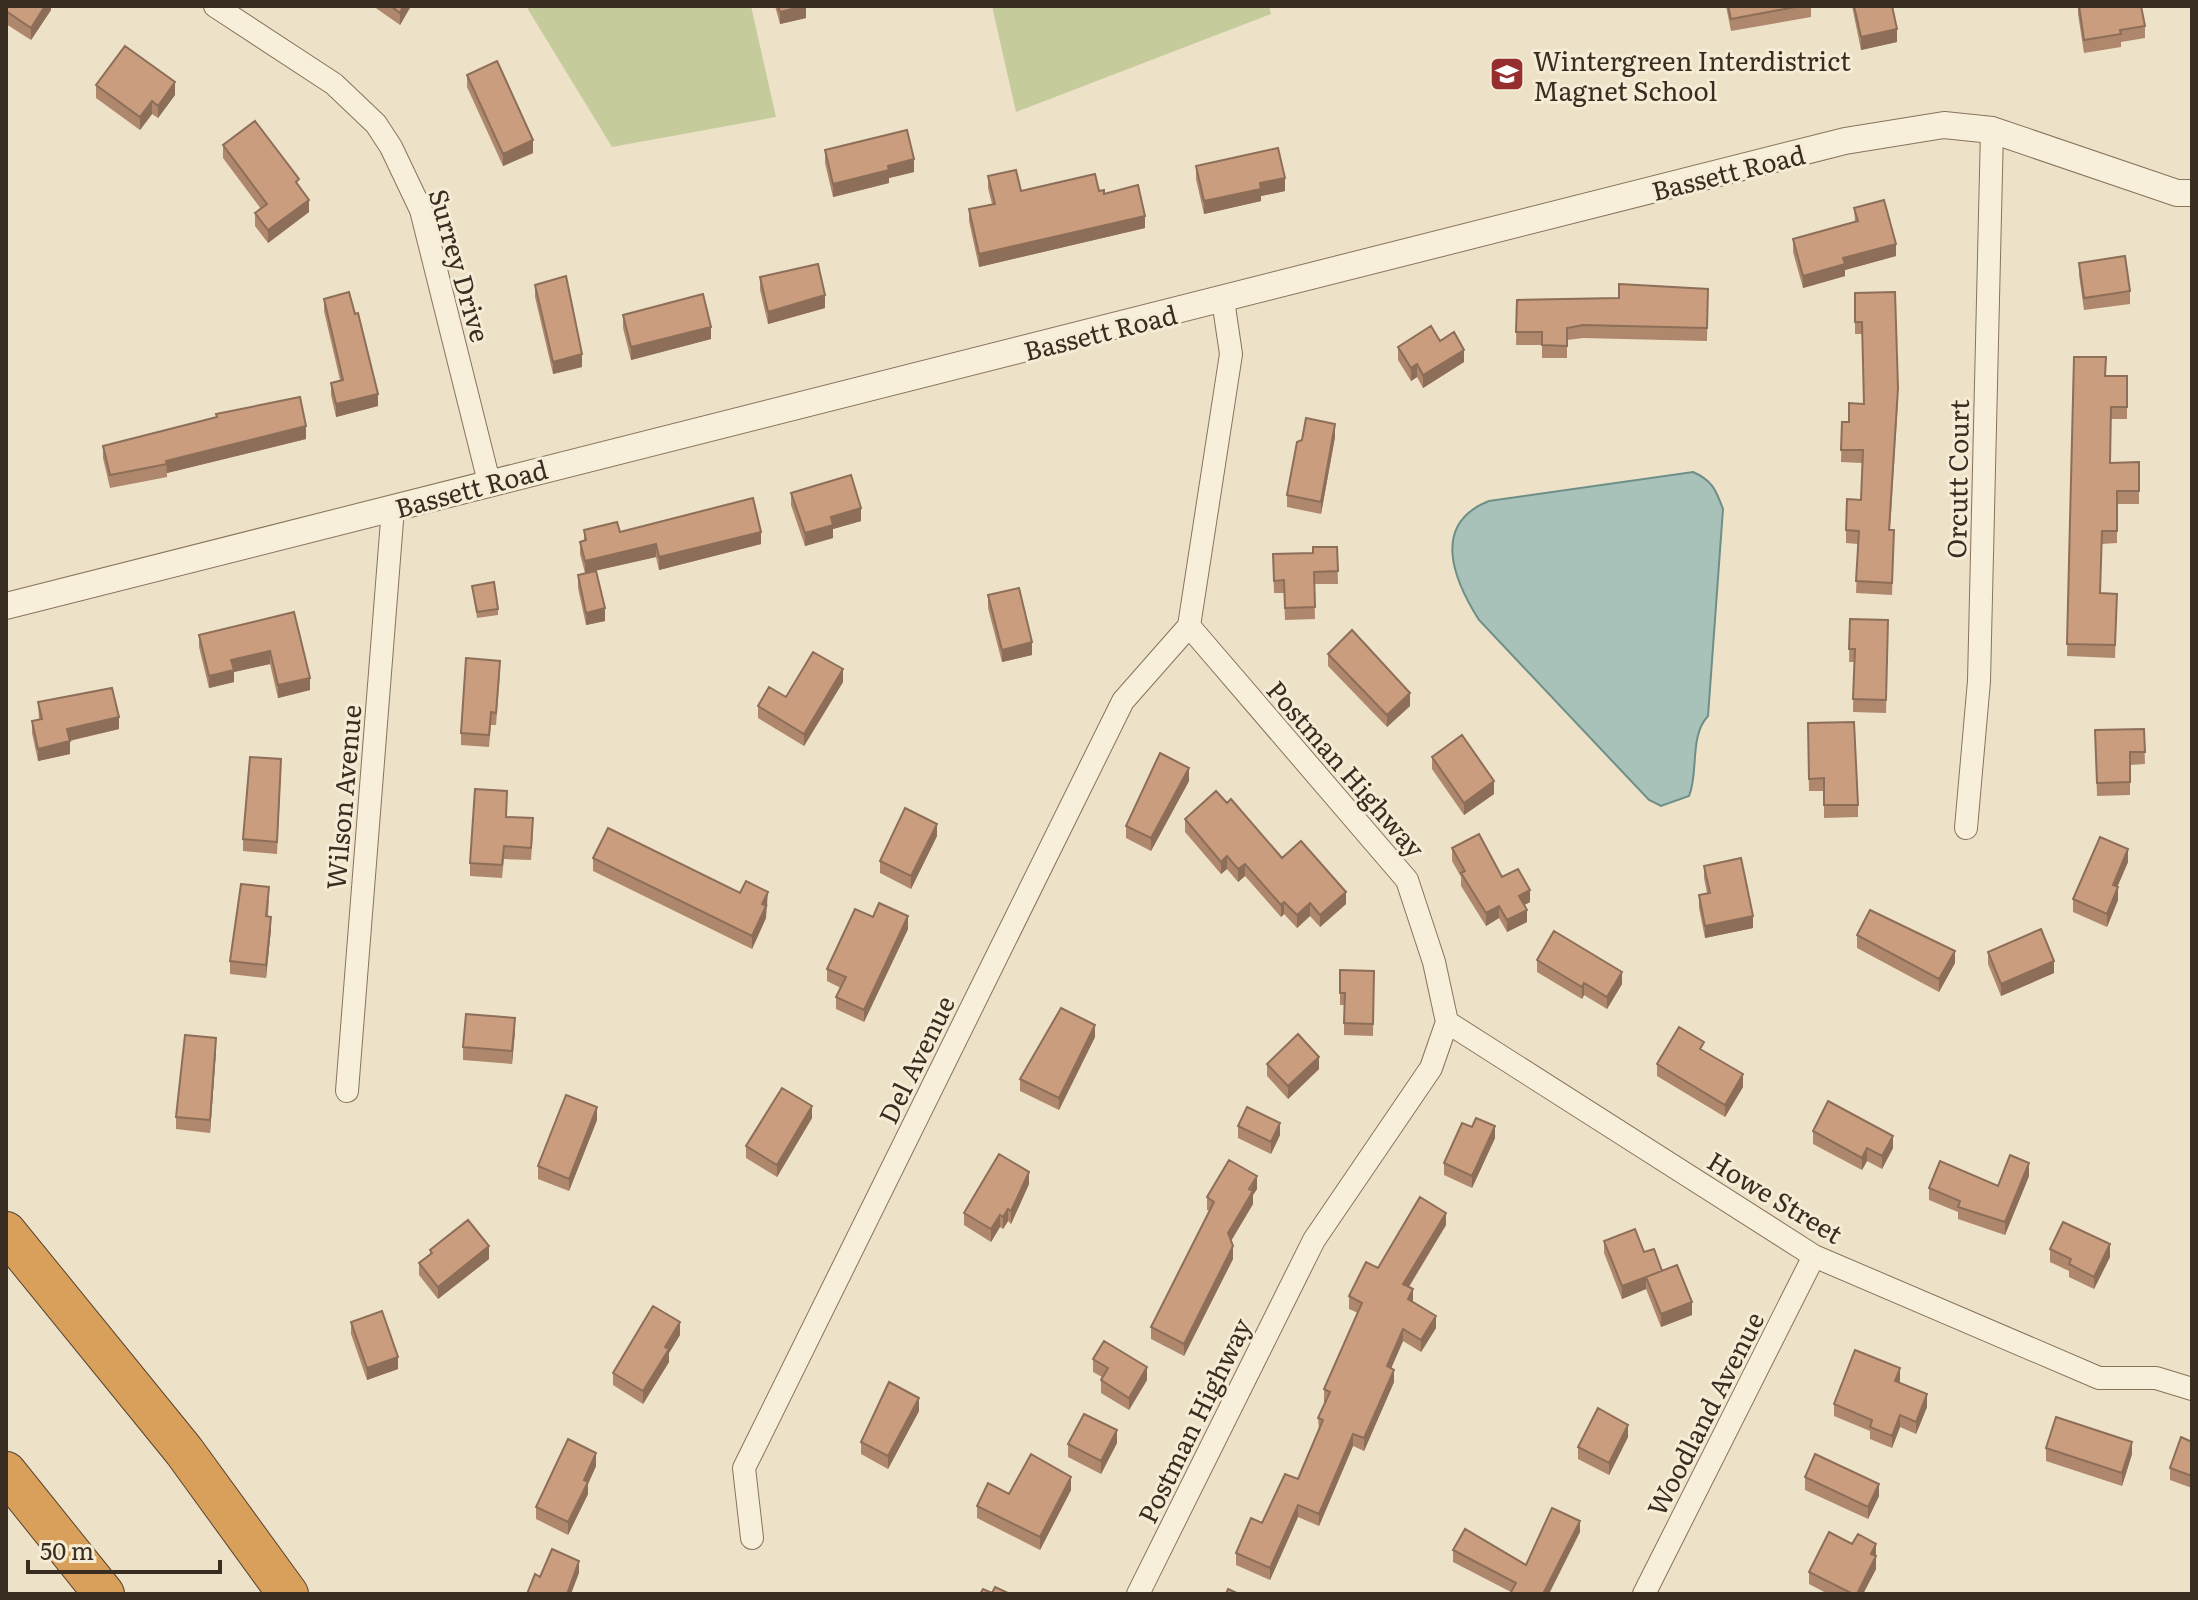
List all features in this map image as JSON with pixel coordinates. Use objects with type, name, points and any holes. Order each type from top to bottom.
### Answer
[{"type":"highway","points":[[6,1232],[184,1451],[288,1594]]},
{"type":"highway","points":[[6,1472],[104,1594]]},
{"type":"street","name":"Surrey Drive","points":[[215,6],[334,84],[376,124],[391,147],[421,210],[489,482]]},
{"type":"street","name":"Bassett Road","points":[[6,606],[1845,141],[1944,125],[1992,130],[2177,193],[2192,193]]},
{"type":"street","name":"Orcutt Court","points":[[1966,828],[1979,681],[1992,130]]},
{"type":"street","points":[[1189,626],[1231,354],[1223,300]]},
{"type":"street","name":"Wilson Avenue","points":[[347,1091],[393,508]]},
{"type":"street","name":"Postman Highway","points":[[1138,1594],[1314,1240],[1431,1068],[1447,1022],[1434,962],[1407,880],[1189,626]]},
{"type":"street","name":"Del Avenue","points":[[752,1538],[744,1468],[1123,701],[1189,626]]},
{"type":"street","name":"Howe Street","points":[[1447,1022],[1814,1256],[2099,1378],[2156,1378],[2192,1389]]},
{"type":"street","name":"Woodland Avenue","points":[[1644,1594],[1814,1256]]},
{"type":"green space","points":[[526,6],[751,6],[776,117],[612,147]]},
{"type":"green space","points":[[992,6],[1269,6],[1271,14],[1016,112]]},
{"type":"water","points":[[1693,472],[1712,486],[1723,509],[1708,716],[1698,734],[1689,796],[1661,806],[1649,800],[1479,620],[1455,570],[1453,538],[1459,524],[1471,511],[1489,501]]},
{"type":"building","points":[[6,6],[45,6],[31,28],[6,11]]},
{"type":"building","points":[[391,6],[403,6],[400,13]]},
{"type":"building","points":[[778,6],[804,6],[780,12]]},
{"type":"building","points":[[1728,6],[1800,6],[1731,19]]},
{"type":"building","points":[[1854,6],[1892,6],[1897,29],[1861,37]]},
{"type":"building","points":[[2079,6],[2141,6],[2145,26],[2120,30],[2121,34],[2084,40]]},
{"type":"building","points":[[125,46],[175,82],[158,106],[152,101],[140,117],[96,85]]},
{"type":"building","points":[[497,61],[533,140],[503,154],[467,75]]},
{"type":"building","points":[[255,121],[299,179],[296,182],[309,200],[268,230],[255,213],[267,204],[223,145]]},
{"type":"building","points":[[907,130],[914,159],[888,166],[889,170],[833,184],[825,150]]},
{"type":"building","points":[[1278,148],[1285,178],[1260,183],[1261,189],[1204,201],[1196,166]]},
{"type":"building","points":[[1016,170],[1021,191],[1095,174],[1099,191],[1104,190],[1104,194],[1138,185],[1145,216],[979,254],[969,209],[995,204],[988,176]]},
{"type":"building","points":[[1884,200],[1896,244],[1843,258],[1845,264],[1803,276],[1793,239],[1858,221],[1854,208]]},
{"type":"building","points":[[2125,256],[2130,291],[2084,298],[2079,263]]},
{"type":"building","points":[[818,264],[825,295],[768,312],[760,277]]},
{"type":"building","points":[[566,276],[582,354],[553,362],[535,285]]},
{"type":"building","points":[[1619,284],[1708,289],[1707,328],[1583,325],[1567,328],[1567,346],[1542,345],[1542,332],[1516,332],[1517,300],[1619,298]]},
{"type":"building","points":[[349,292],[355,314],[358,313],[378,394],[336,404],[331,383],[343,380],[324,299]]},
{"type":"building","points":[[1895,292],[1898,388],[1889,530],[1894,530],[1892,583],[1856,581],[1859,531],[1846,530],[1847,499],[1861,500],[1863,450],[1841,450],[1842,422],[1849,422],[1849,403],[1864,404],[1862,322],[1855,322],[1855,293]]},
{"type":"building","points":[[703,294],[711,327],[631,347],[623,315]]},
{"type":"building","points":[[1431,326],[1440,341],[1454,332],[1464,350],[1423,375],[1417,364],[1411,368],[1398,347]]},
{"type":"building","points":[[2074,357],[2106,357],[2105,376],[2127,376],[2127,407],[2111,407],[2110,463],[2139,462],[2139,491],[2117,491],[2117,531],[2102,531],[2100,593],[2117,594],[2115,645],[2067,644]]},
{"type":"building","points":[[300,397],[306,426],[166,461],[167,464],[110,475],[103,446],[217,417],[216,414]]},
{"type":"building","points":[[1306,418],[1335,424],[1321,502],[1287,495],[1297,442],[1302,440]]},
{"type":"building","points":[[851,475],[861,508],[831,517],[833,525],[805,533],[791,493]]},
{"type":"building","points":[[753,498],[761,532],[659,557],[656,544],[585,561],[580,542],[586,540],[584,530],[617,522],[620,532]]},
{"type":"building","points":[[1313,547],[1337,547],[1338,571],[1314,572],[1315,607],[1285,608],[1284,580],[1274,581],[1273,554],[1313,553]]},
{"type":"building","points":[[596,571],[605,608],[586,613],[578,575]]},
{"type":"building","points":[[494,582],[498,609],[477,612],[472,586]]},
{"type":"building","points":[[1019,588],[1032,642],[1002,650],[988,595]]},
{"type":"building","points":[[294,612],[310,678],[278,685],[270,651],[231,660],[234,670],[209,676],[199,635]]},
{"type":"building","points":[[1850,619],[1888,620],[1886,700],[1853,699],[1855,649],[1849,649]]},
{"type":"building","points":[[1352,630],[1410,693],[1387,715],[1328,654]]},
{"type":"building","points":[[813,652],[843,669],[804,734],[758,706],[769,687],[786,697]]},
{"type":"building","points":[[466,658],[500,661],[496,713],[491,712],[489,735],[461,733]]},
{"type":"building","points":[[112,688],[119,717],[67,729],[70,741],[38,749],[32,721],[42,719],[38,702]]},
{"type":"building","points":[[1854,722],[1858,805],[1824,805],[1824,778],[1809,779],[1808,723]]},
{"type":"building","points":[[2144,729],[2145,752],[2130,752],[2130,782],[2097,783],[2095,730]]},
{"type":"building","points":[[1462,735],[1494,781],[1464,803],[1432,757]]},
{"type":"building","points":[[1160,753],[1189,768],[1151,838],[1126,826]]},
{"type":"building","points":[[250,757],[281,759],[277,842],[243,839]]},
{"type":"building","points":[[475,789],[507,791],[506,817],[533,818],[531,848],[504,846],[502,865],[470,863]]},
{"type":"building","points":[[1216,791],[1227,803],[1231,799],[1282,858],[1301,841],[1346,892],[1320,915],[1310,903],[1297,915],[1284,902],[1281,905],[1245,864],[1238,869],[1227,856],[1221,862],[1185,819]]},
{"type":"building","points":[[905,808],[937,824],[911,876],[880,861]]},
{"type":"building","points":[[608,828],[740,893],[746,881],[768,892],[762,904],[766,906],[752,936],[593,858]]},
{"type":"building","points":[[1479,834],[1502,877],[1518,869],[1530,890],[1519,896],[1527,910],[1507,920],[1499,906],[1486,913],[1461,873],[1465,871],[1452,848]]},
{"type":"building","points":[[2100,837],[2128,849],[2113,885],[2118,887],[2107,914],[2073,899]]},
{"type":"building","points":[[1741,858],[1753,916],[1705,926],[1699,895],[1710,893],[1704,866]]},
{"type":"building","points":[[241,884],[269,887],[266,916],[271,917],[266,965],[230,961]]},
{"type":"building","points":[[879,903],[908,916],[864,1010],[836,997],[846,977],[827,969],[855,909],[873,917]]},
{"type":"building","points":[[1870,910],[1955,951],[1939,979],[1857,935]]},
{"type":"building","points":[[2041,929],[2054,961],[2001,984],[1988,952]]},
{"type":"building","points":[[1554,931],[1622,972],[1607,997],[1584,983],[1582,987],[1537,960]]},
{"type":"building","points":[[1340,970],[1374,971],[1373,1024],[1344,1023],[1345,993],[1340,993]]},
{"type":"building","points":[[1061,1008],[1095,1025],[1059,1098],[1020,1079]]},
{"type":"building","points":[[466,1014],[515,1018],[512,1051],[463,1047]]},
{"type":"building","points":[[1679,1027],[1704,1042],[1700,1049],[1743,1074],[1725,1105],[1657,1064]]},
{"type":"building","points":[[1298,1034],[1319,1057],[1288,1086],[1267,1064]]},
{"type":"building","points":[[185,1035],[216,1038],[210,1120],[176,1117]]},
{"type":"building","points":[[782,1088],[812,1106],[777,1165],[746,1146]]},
{"type":"building","points":[[566,1095],[597,1107],[569,1179],[538,1166]]},
{"type":"building","points":[[1828,1101],[1893,1136],[1882,1156],[1867,1148],[1862,1158],[1813,1131]]},
{"type":"building","points":[[1247,1107],[1280,1123],[1271,1142],[1238,1126]]},
{"type":"building","points":[[1476,1118],[1495,1126],[1472,1176],[1444,1163],[1462,1123],[1472,1127]]},
{"type":"building","points":[[999,1154],[1029,1172],[1011,1211],[1008,1209],[1003,1217],[1000,1215],[991,1229],[964,1213]]},
{"type":"building","points":[[2010,1155],[2029,1163],[2005,1222],[1958,1207],[1960,1201],[1929,1188],[1940,1161],[1998,1186]]},
{"type":"building","points":[[1229,1160],[1257,1176],[1249,1189],[1253,1191],[1228,1233],[1233,1246],[1184,1344],[1151,1327],[1214,1202],[1207,1197]]},
{"type":"building","points":[[1420,1197],[1446,1213],[1403,1284],[1413,1289],[1408,1299],[1436,1316],[1421,1340],[1403,1329],[1387,1366],[1394,1370],[1364,1438],[1353,1434],[1319,1514],[1298,1505],[1270,1568],[1236,1553],[1251,1518],[1262,1523],[1285,1474],[1298,1479],[1323,1420],[1318,1418],[1330,1392],[1324,1389],[1362,1303],[1349,1296],[1366,1262],[1378,1268]]},
{"type":"building","points":[[468,1220],[489,1246],[438,1287],[419,1263],[432,1253],[430,1250]]},
{"type":"building","points":[[2063,1222],[2110,1244],[2094,1277],[2069,1264],[2071,1259],[2050,1249]]},
{"type":"building","points":[[1635,1229],[1644,1252],[1654,1249],[1662,1271],[1622,1286],[1604,1241]]},
{"type":"building","points":[[1677,1265],[1692,1302],[1661,1314],[1646,1277]]},
{"type":"building","points":[[653,1306],[680,1322],[665,1347],[669,1349],[643,1391],[613,1373]]},
{"type":"building","points":[[382,1311],[398,1357],[367,1368],[351,1322]]},
{"type":"building","points":[[1104,1341],[1147,1367],[1129,1398],[1101,1380],[1108,1368],[1093,1359]]},
{"type":"building","points":[[1855,1350],[1900,1368],[1895,1381],[1927,1394],[1916,1422],[1900,1415],[1892,1436],[1870,1427],[1872,1420],[1834,1404]]},
{"type":"building","points":[[889,1382],[919,1398],[888,1456],[861,1442]]},
{"type":"building","points":[[1598,1408],[1628,1425],[1609,1463],[1578,1447]]},
{"type":"building","points":[[1084,1414],[1117,1430],[1101,1461],[1068,1444]]},
{"type":"building","points":[[2056,1417],[2132,1442],[2122,1473],[2046,1448]]},
{"type":"building","points":[[2181,1437],[2192,1442],[2192,1476],[2170,1468]]},
{"type":"building","points":[[568,1439],[596,1453],[584,1480],[588,1482],[568,1522],[536,1507]]},
{"type":"building","points":[[1031,1454],[1071,1477],[1040,1537],[977,1506],[988,1483],[1009,1494]]},
{"type":"building","points":[[1815,1454],[1879,1484],[1868,1507],[1805,1477]]},
{"type":"building","points":[[1552,1508],[1580,1521],[1543,1594],[1510,1594],[1516,1583],[1453,1550],[1465,1529],[1526,1565]]},
{"type":"building","points":[[1829,1532],[1852,1544],[1858,1534],[1876,1544],[1871,1554],[1876,1556],[1857,1594],[1809,1572]]},
{"type":"building","points":[[552,1549],[579,1561],[567,1594],[527,1594],[535,1574],[540,1577]]},
{"type":"building","points":[[995,1587],[1010,1594],[980,1594],[983,1589],[992,1593]]},
{"type":"place","name":"Wintergreen Interdistrict Magnet School","points":[[1507,74]]}]
